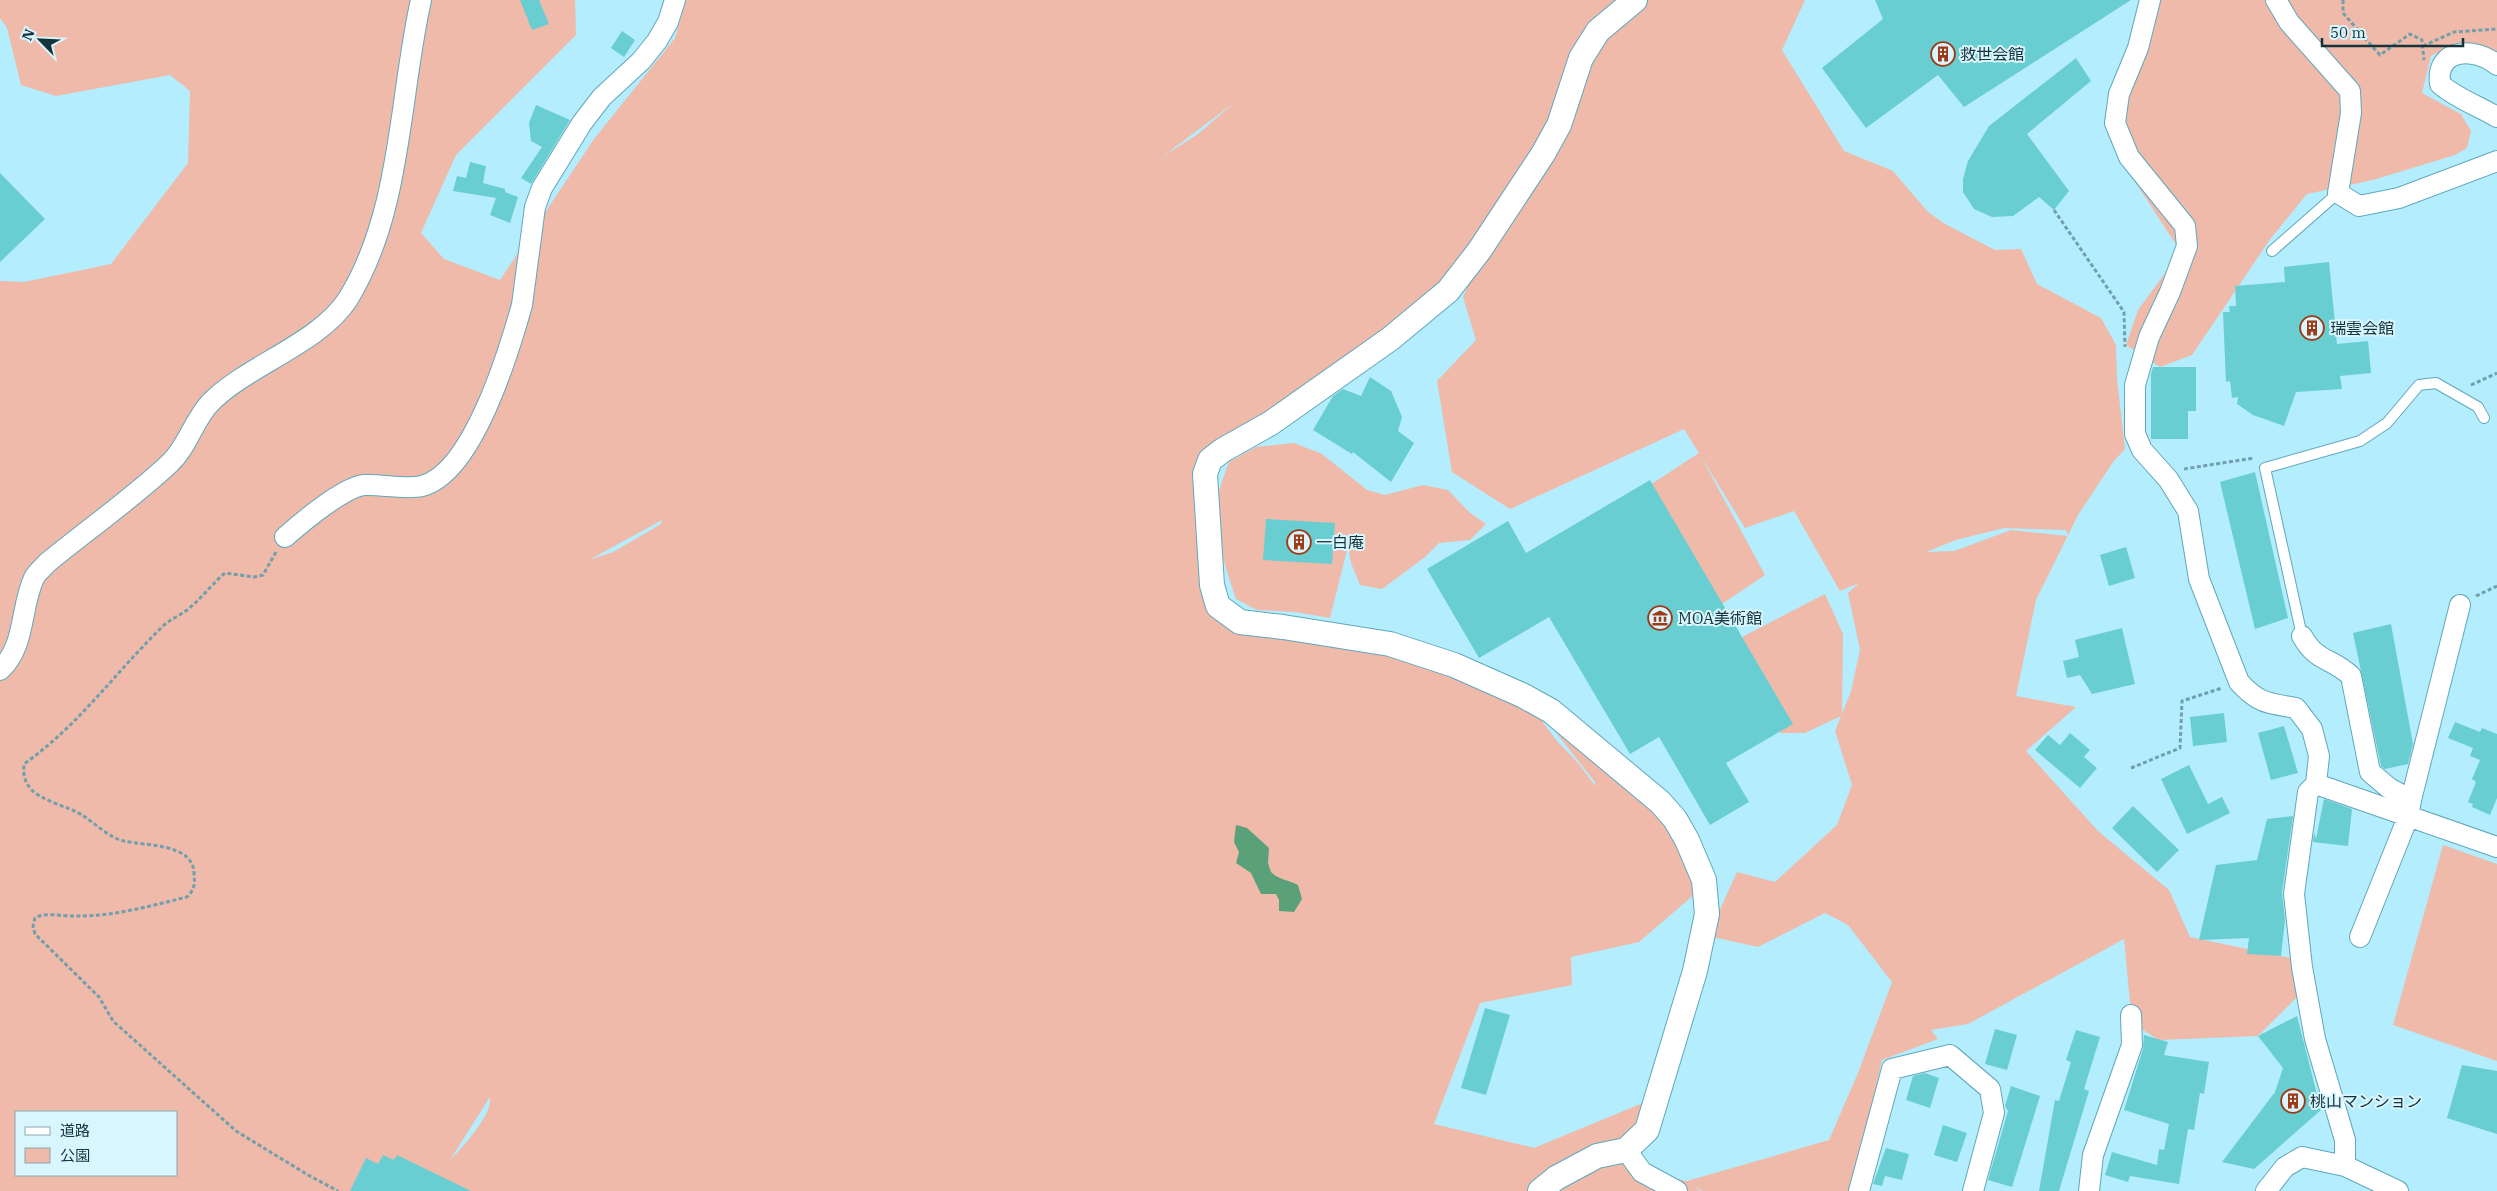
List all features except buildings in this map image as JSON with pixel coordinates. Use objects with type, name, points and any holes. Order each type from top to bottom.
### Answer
[{"type":"street","points":[[0,670],[9,661],[18,642],[23,611],[35,576],[171,462],[209,404],[325,324],[347,300],[382,219],[404,111],[411,46],[421,0]]},
{"type":"street","points":[[285,537],[309,517],[353,488],[363,485],[421,486],[437,478],[461,456],[495,387],[518,320],[526,279],[535,207],[542,188],[582,123],[602,97],[641,60],[657,41],[668,22],[675,0]]},
{"type":"street","points":[[1540,1191],[1556,1178],[1597,1156],[1626,1150],[1647,1130],[1695,971],[1707,914],[1704,880],[1687,840],[1675,819],[1660,802],[1551,711],[1522,695],[1454,665],[1390,644],[1240,622],[1218,606],[1212,585],[1205,474],[1210,460],[1222,450],[1271,423],[1390,339],[1448,291],[1479,251],[1551,140],[1559,125],[1581,58],[1598,31],[1635,0]]},
{"type":"street","points":[[2150,0],[2138,48],[2119,94],[2115,123],[2128,157],[2185,226],[2186,246],[2170,292],[2149,337],[2135,385],[2135,434],[2142,450],[2168,479],[2188,511],[2199,579],[2239,682],[2250,694],[2264,703],[2296,708],[2312,729],[2318,756],[2316,784],[2308,792],[2294,894],[2302,967],[2315,1039],[2345,1140],[2345,1166]]},
{"type":"street","points":[[2276,0],[2290,22],[2350,91],[2350,113],[2338,193],[2359,206],[2399,198],[2494,159]]},
{"type":"street","points":[[2497,65],[2488,57],[2460,52],[2451,56],[2443,64],[2439,74],[2440,84],[2452,94],[2474,103],[2497,117]]},
{"type":"street","points":[[2360,937],[2409,808],[2460,605]]},
{"type":"street","points":[[2302,636],[2310,650],[2321,658],[2342,667],[2351,676],[2370,772],[2409,808]]},
{"type":"street","points":[[2316,784],[2409,808],[2497,848]]},
{"type":"street","points":[[2089,1191],[2093,1155],[2132,1045],[2131,1015]]},
{"type":"street","points":[[1860,1191],[1892,1069],[1950,1056],[1990,1089],[1994,1100],[1994,1113],[1973,1191]]},
{"type":"street","points":[[1626,1150],[1642,1172],[1677,1191]]},
{"type":"street","points":[[2266,1191],[2285,1166],[2302,1157],[2345,1166],[2398,1191]]},
{"type":"lane","points":[[2272,251],[2338,193]]},
{"type":"lane","points":[[2302,636],[2265,468],[2360,440],[2387,423],[2419,386],[2436,382],[2478,407],[2484,418]]},
{"type":"path","points":[[2343,0],[2343,13],[2380,55],[2410,34],[2422,40],[2427,78],[2440,84]]},
{"type":"path","points":[[2054,210],[2124,312]]},
{"type":"path","points":[[2471,385],[2497,373]]},
{"type":"path","points":[[2180,470],[2263,457]]},
{"type":"path","points":[[285,537],[263,575],[254,577],[226,574],[186,610],[163,626],[83,715],[52,744],[24,764],[23,774],[32,791],[82,814],[116,838],[176,850],[190,859],[194,864],[195,887],[192,892],[187,897],[124,912],[76,916],[40,915],[35,918],[33,926],[35,934],[100,997],[113,1021],[236,1131],[338,1191]]},
{"type":"path","points":[[2131,768],[2180,748],[2182,701],[2239,682]]},
{"type":"green space","points":[[0,0],[575,0],[576,35],[456,155],[421,233],[444,259],[500,280],[594,139],[675,38],[686,0],[1805,0],[1782,50],[1844,151],[1893,171],[1928,212],[1945,224],[1995,250],[2021,249],[2037,284],[2101,318],[2116,345],[2117,379],[2125,449],[2113,462],[2078,515],[2068,536],[2036,600],[2016,696],[2076,707],[2026,751],[2098,831],[2169,890],[2190,937],[2290,958],[2301,993],[2258,1036],[2159,1040],[2132,1023],[2124,939],[1968,1024],[1931,1030],[1938,1039],[1882,1060],[1852,1191],[1702,1191],[1694,1186],[1700,1191],[0,1191],[0,281],[24,282],[111,264],[188,163],[190,91],[170,75],[56,96],[21,85],[7,28],[0,18]],"holes":[[[1235,102],[1198,134],[1162,157]],[[1498,216],[1463,297],[1476,340],[1437,381],[1452,472],[1510,509],[1684,429],[1745,528],[1794,511],[1840,591],[1859,583],[1848,593],[1860,650],[1851,691],[1842,714],[1843,634],[1825,594],[1742,637],[1780,733],[1805,733],[1841,716],[1835,731],[1852,785],[1837,825],[1775,882],[1737,872],[1708,936],[1758,947],[1825,913],[1848,925],[1892,982],[1858,1073],[1829,1140],[1687,1181],[1627,1170],[1650,1100],[1534,1148],[1434,1124],[1480,1003],[1572,985],[1571,957],[1639,942],[1697,892],[1660,802],[1546,720],[1595,782],[1595,786],[1522,695],[1409,655],[1235,630],[1197,469],[1446,284]],[[662,520],[661,524],[613,552],[589,560]],[[2004,528],[2066,530],[2068,536],[2011,530],[1954,551],[1926,552],[1956,540]],[[490,1097],[490,1104],[482,1121],[450,1160]]]},
{"type":"green space","points":[[2153,0],[2497,0],[2497,56],[2478,48],[2464,45],[2457,45],[2441,51],[2431,56],[2422,93],[2461,114],[2471,131],[2467,148],[2455,155],[2373,180],[2307,194],[2271,238],[2192,355],[2160,367],[2126,345],[2138,310],[2168,269],[2177,246],[2128,171],[2115,123]]},
{"type":"green space","points":[[1294,443],[1322,454],[1367,490],[1385,495],[1423,485],[1448,490],[1469,512],[1486,524],[1470,540],[1439,543],[1425,557],[1382,589],[1360,585],[1351,563],[1348,546],[1330,618],[1295,612],[1257,610],[1236,599],[1218,536],[1216,508],[1218,495],[1229,462],[1256,447]]},
{"type":"green space","points":[[1699,453],[1765,575],[1722,604],[1647,487]]},
{"type":"green space","points":[[2443,845],[2497,864],[2497,1061],[2393,1025]]},
{"type":"shaded area","points":[[1236,825],[1247,828],[1269,848],[1268,863],[1271,872],[1277,877],[1298,885],[1302,899],[1294,912],[1279,911],[1279,900],[1276,894],[1261,894],[1251,873],[1236,863],[1239,852],[1234,842]]},
{"type":"place","name":"救世会館","points":[[1943,54]]},
{"type":"place","name":"瑞雲会館","points":[[2312,328]]},
{"type":"place","name":"一白庵","points":[[1299,542]]},
{"type":"place","name":"MOA美術館","points":[[1660,618]]},
{"type":"place","name":"桃山マンション","points":[[2293,1101]]}]
